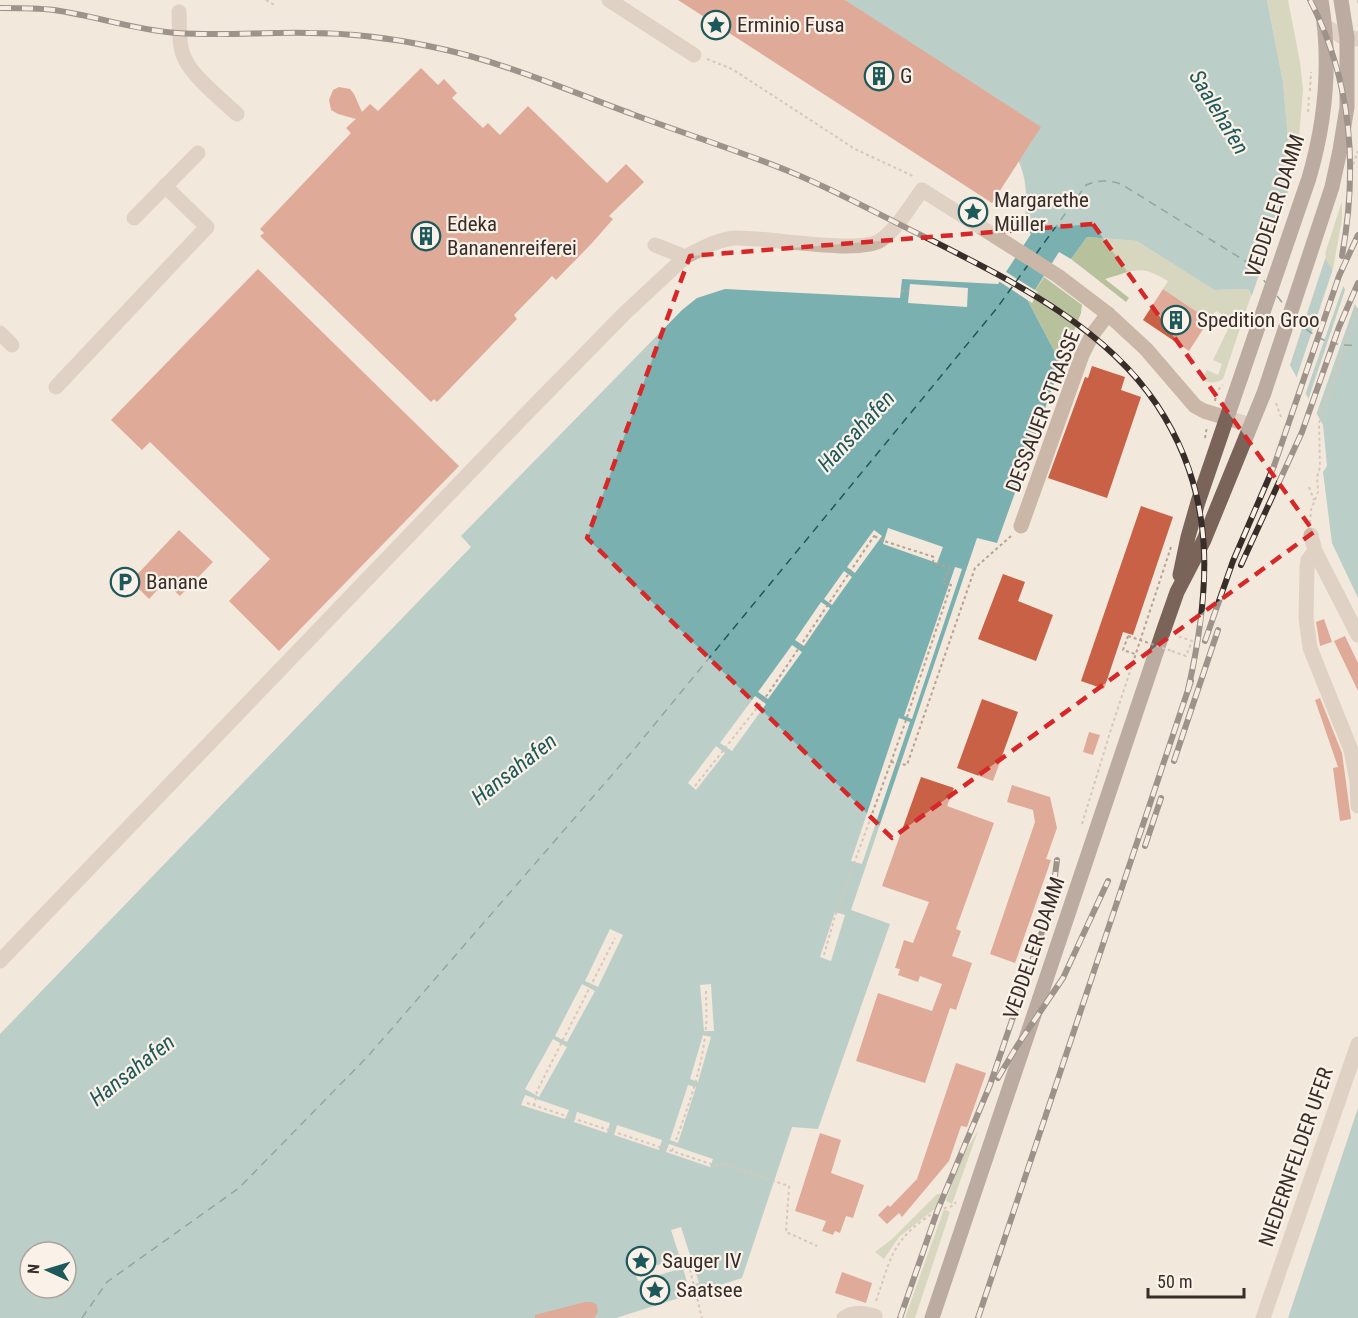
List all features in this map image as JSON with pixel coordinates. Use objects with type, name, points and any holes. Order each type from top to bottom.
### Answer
[{"type":"main road","name":"VEDDELER DAMM","points":[[932,1318],[965,1213],[1177,592],[1188,537],[1314,160],[1324,110],[1326,68],[1321,0]]},
{"type":"main road","name":"VEDDELER DAMM","points":[[1177,592],[1204,540],[1264,393],[1332,187],[1347,107],[1352,38],[1341,0]]},
{"type":"street","points":[[609,0],[694,55]]},
{"type":"street","points":[[179,12],[184,58],[190,68],[237,114]]},
{"type":"street","points":[[1324,25],[1336,34],[1352,38]]},
{"type":"street","points":[[134,218],[198,153]]},
{"type":"street","points":[[56,387],[207,227],[165,186]]},
{"type":"street","points":[[0,961],[539,401],[625,313],[685,257],[710,244],[735,238],[851,247],[880,242],[889,234],[922,190]]},
{"type":"street","name":"DESSAUER STRASSE","points":[[922,190],[1058,276],[1108,314],[1146,349],[1195,406],[1250,425]]},
{"type":"street","points":[[655,245],[685,257]]},
{"type":"street","name":"DESSAUER STRASSE","points":[[1022,526],[1082,355],[1092,335],[1108,314]]},
{"type":"street","points":[[0,333],[12,345]]},
{"type":"street","points":[[1311,535],[1315,550],[1358,635]]},
{"type":"street","points":[[1315,550],[1306,568],[1307,633],[1310,648],[1351,750],[1357,781],[1358,806]]},
{"type":"street","name":"NIEDERNFELDER UFER","points":[[1263,1318],[1358,1044]]},
{"type":"street","points":[[844,1318],[852,1313],[873,1317]]},
{"type":"path","points":[[266,0],[276,6]]},
{"type":"path","points":[[694,55],[732,69],[855,149],[915,176],[922,190]]},
{"type":"path","points":[[1307,114],[1311,69]]},
{"type":"path","points":[[901,291],[909,291]]},
{"type":"path","points":[[1311,535],[1309,518],[1318,492],[1317,477],[1320,467],[1319,423],[1358,309]]},
{"type":"path","points":[[1278,408],[1281,417]]},
{"type":"path","points":[[1309,487],[1314,500]]},
{"type":"path","points":[[891,762],[907,765],[975,568],[1022,526]]},
{"type":"path","points":[[695,786],[768,694],[852,566],[875,536],[886,542],[934,557],[933,562],[949,568],[943,583],[951,585],[904,726],[835,916],[824,955]]},
{"type":"path","points":[[1136,654],[1123,650],[1128,636],[1186,656],[1192,641]]},
{"type":"path","points":[[534,1106],[537,1091],[615,938]]},
{"type":"path","points":[[672,1151],[696,1078],[705,1040],[706,989]]},
{"type":"path","points":[[526,1103],[717,1166],[722,1164],[789,1186],[786,1232],[817,1246]]},
{"type":"path","points":[[873,1317],[897,1244],[914,1227],[938,1209],[952,1206],[957,1200]]},
{"type":"path","points":[[690,1262],[702,1318]]},
{"type":"highlighted area","points":[[1093,224],[1314,532],[892,838],[587,538],[690,256]]},
{"type":"green space","points":[[1267,0],[1288,0],[1300,62],[1303,90],[1299,137],[1292,142],[1292,149],[1289,150],[1283,82]]},
{"type":"green space","points":[[1342,201],[1342,219],[1331,270],[1324,257]]},
{"type":"green space","points":[[1087,237],[1137,241],[1214,290],[1248,289],[1251,296],[1223,379],[1207,382],[1202,379],[1207,370],[1218,375],[1222,364],[1213,360],[1232,321],[1216,311],[1209,320],[1163,289],[1168,281],[1151,272],[1137,270],[1105,279],[1129,298],[1126,302],[1071,259]]},
{"type":"green space","points":[[1044,277],[1082,305],[1061,364],[1028,301]]},
{"type":"green space","points":[[978,1131],[952,1204],[946,1201],[961,1158]]},
{"type":"green space","points":[[937,1194],[941,1194],[936,1208],[899,1237],[884,1259],[875,1252],[892,1239]]},
{"type":"green space","points":[[944,1209],[950,1212],[915,1318],[905,1318]]},
{"type":"water","points":[[845,0],[1267,0],[1283,82],[1289,150],[1288,182],[1324,257],[1358,309],[1358,598],[1332,543],[1323,472],[1327,466],[1323,425],[1248,289],[1214,290],[1137,241],[1087,237],[1071,259],[1059,252],[1028,301],[1061,364],[997,543],[977,538],[851,910],[890,924],[818,1129],[792,1127],[742,1278],[616,1318],[0,1318],[0,1034],[471,547],[461,536],[682,310],[697,298],[725,289],[900,298],[902,279],[998,284],[1031,234],[1024,228],[1026,194],[1019,162]]},
{"type":"water","points":[[1358,1108],[1358,1318],[1288,1318]]},
{"type":"pier","points":[[1291,183],[1326,256],[1289,368],[1251,298]]},
{"type":"pier","points":[[1333,269],[1344,284],[1304,398],[1295,382]]},
{"type":"pier","points":[[1003,270],[1038,292],[1032,303],[997,280]]},
{"type":"pier","points":[[910,284],[968,288],[967,307],[908,303]]},
{"type":"pier","points":[[1346,287],[1356,301],[1315,418],[1307,403]]},
{"type":"pier","points":[[888,528],[943,547],[937,563],[883,544]]},
{"type":"pier","points":[[874,530],[882,536],[855,573],[847,567]]},
{"type":"pier","points":[[955,567],[962,569],[912,719],[904,716]]},
{"type":"pier","points":[[844,571],[852,577],[832,605],[824,599]]},
{"type":"pier","points":[[821,602],[830,608],[804,646],[795,640]]},
{"type":"pier","points":[[792,645],[802,652],[768,699],[758,692]]},
{"type":"pier","points":[[755,696],[766,704],[732,751],[720,743]]},
{"type":"pier","points":[[899,718],[910,722],[862,864],[851,861]]},
{"type":"pier","points":[[716,746],[725,753],[696,790],[688,783]]},
{"type":"pier","points":[[835,912],[845,915],[831,961],[820,957]]},
{"type":"pier","points":[[610,929],[623,935],[598,987],[585,981]]},
{"type":"pier","points":[[582,984],[595,991],[567,1042],[555,1036]]},
{"type":"pier","points":[[711,984],[714,1031],[704,1031],[700,985]]},
{"type":"pier","points":[[703,1035],[711,1037],[698,1082],[690,1079]]},
{"type":"pier","points":[[553,1039],[567,1047],[539,1097],[525,1089]]},
{"type":"pier","points":[[688,1085],[696,1087],[678,1143],[670,1140]]},
{"type":"pier","points":[[525,1095],[569,1110],[565,1119],[521,1105]]},
{"type":"pier","points":[[577,1112],[610,1123],[607,1133],[574,1122]]},
{"type":"pier","points":[[617,1125],[662,1140],[659,1150],[614,1135]]},
{"type":"pier","points":[[669,1144],[713,1159],[710,1167],[666,1152]]},
{"type":"pier","points":[[681,1227],[699,1283],[688,1286],[683,1268],[638,1281],[635,1272],[680,1258],[671,1230]]},
{"type":"building","name":"G","points":[[678,0],[845,0],[1041,127],[992,203]]},
{"type":"building","name":"Edeka Bananenreiferei","points":[[421,68],[438,85],[444,79],[457,93],[452,98],[483,128],[488,123],[500,135],[528,106],[607,183],[626,164],[644,182],[609,216],[613,219],[593,242],[556,280],[552,276],[514,315],[517,319],[437,402],[434,399],[431,402],[260,236],[264,233],[260,229],[351,133],[346,128],[356,119],[331,110],[329,100],[333,90],[339,87],[350,89],[362,112],[370,104],[378,111]]},
{"type":"building","points":[[258,269],[459,466],[279,651],[229,601],[270,559],[150,442],[142,450],[111,420]]},
{"type":"building","name":"Spedition Groo","points":[[1163,289],[1209,320],[1189,351],[1143,320]]},
{"type":"building","points":[[1092,366],[1125,377],[1121,390],[1141,397],[1107,498],[1048,478],[1085,377],[1088,378]]},
{"type":"building","points":[[1141,506],[1173,517],[1133,635],[1123,632],[1104,689],[1081,681]]},
{"type":"building","points":[[179,530],[213,562],[180,596],[165,582],[149,599],[131,581]]},
{"type":"building","points":[[1003,574],[1025,582],[1018,601],[1053,615],[1036,661],[978,639]]},
{"type":"building","points":[[1324,619],[1332,642],[1320,646],[1316,622]]},
{"type":"building","points":[[1345,636],[1358,663],[1358,691],[1334,641]]},
{"type":"building","points":[[1320,698],[1342,753],[1351,819],[1340,821],[1333,768],[1338,767],[1315,700]]},
{"type":"building","points":[[982,699],[1018,712],[993,781],[957,768]]},
{"type":"building","points":[[1089,732],[1100,735],[1093,755],[1083,752]]},
{"type":"building","points":[[921,777],[954,788],[947,806],[994,823],[956,929],[961,931],[952,956],[972,963],[956,1010],[950,1008],[925,1083],[856,1061],[878,993],[932,1011],[942,984],[920,976],[918,982],[898,975],[900,969],[895,968],[904,940],[913,943],[929,902],[882,886]]},
{"type":"building","points":[[1012,785],[1050,797],[1057,828],[1046,859],[1051,860],[1015,963],[990,954],[1035,822],[1033,810],[1007,802]]},
{"type":"building","points":[[956,1063],[986,1073],[967,1127],[961,1126],[949,1161],[902,1217],[899,1213],[887,1224],[878,1215],[888,1205],[890,1207],[917,1179]]},
{"type":"building","points":[[820,1133],[841,1140],[831,1173],[864,1185],[853,1218],[846,1216],[840,1233],[835,1231],[833,1235],[822,1231],[826,1221],[795,1211]]},
{"type":"building","points":[[842,1272],[872,1283],[866,1303],[835,1293]]},
{"type":"building","points":[[585,1302],[597,1305],[598,1313],[594,1318],[535,1318],[535,1315]]},
{"type":"ferry route","points":[[1036,254],[1086,185],[1099,181],[1112,182],[1121,184],[1250,264],[1266,283]]},
{"type":"ferry route","points":[[82,1318],[107,1282],[239,1188],[369,1055],[631,753],[997,308],[1028,265]]},
{"type":"ferry route","points":[[1277,296],[1285,306]]},
{"type":"ferry route","points":[[1296,319],[1316,336],[1331,343],[1358,345]]},
{"type":"railway","points":[[1310,0],[1335,62],[1348,125],[1350,190],[1342,256]]},
{"type":"railway","points":[[0,8],[54,10],[177,33],[356,35],[433,47],[484,60],[793,173],[933,241],[1026,290],[1085,330],[1111,352],[1136,377],[1157,405],[1177,439],[1199,508],[1204,543],[1201,615],[1188,690]]},
{"type":"railway","points":[[1205,641],[1233,561],[1274,466],[1339,276],[1358,235]]},
{"type":"railway","points":[[1241,565],[1302,432],[1339,327],[1358,283]]},
{"type":"railway","points":[[1174,761],[1218,630]]},
{"type":"railway","points":[[978,1318],[1191,681]]},
{"type":"railway","points":[[1145,846],[1161,798]]},
{"type":"railway","points":[[900,1318],[938,1209],[990,1085],[1045,923],[1053,891],[1057,860]]},
{"type":"railway","points":[[998,1078],[1063,978],[1108,881]]},
{"type":"place","name":"Erminio Fusa","points":[[716,25]]},
{"type":"place","name":"G","points":[[879,76]]},
{"type":"place","name":"Margarethe Müller","points":[[973,212]]},
{"type":"place","name":"Edeka Bananenreiferei","points":[[426,236]]},
{"type":"place","name":"Spedition Groo","points":[[1176,320]]},
{"type":"place","name":"Banane","points":[[125,582]]},
{"type":"place","name":"Sauger IV","points":[[641,1261]]},
{"type":"place","name":"Saatsee","points":[[655,1290]]},
{"type":"water label","name":"Saalehafen","points":[[1219,112]]},
{"type":"water label","name":"Hansahafen","points":[[856,431]]},
{"type":"water label","name":"Hansahafen","points":[[514,769]]},
{"type":"water label","name":"Hansahafen","points":[[132,1070]]}]
